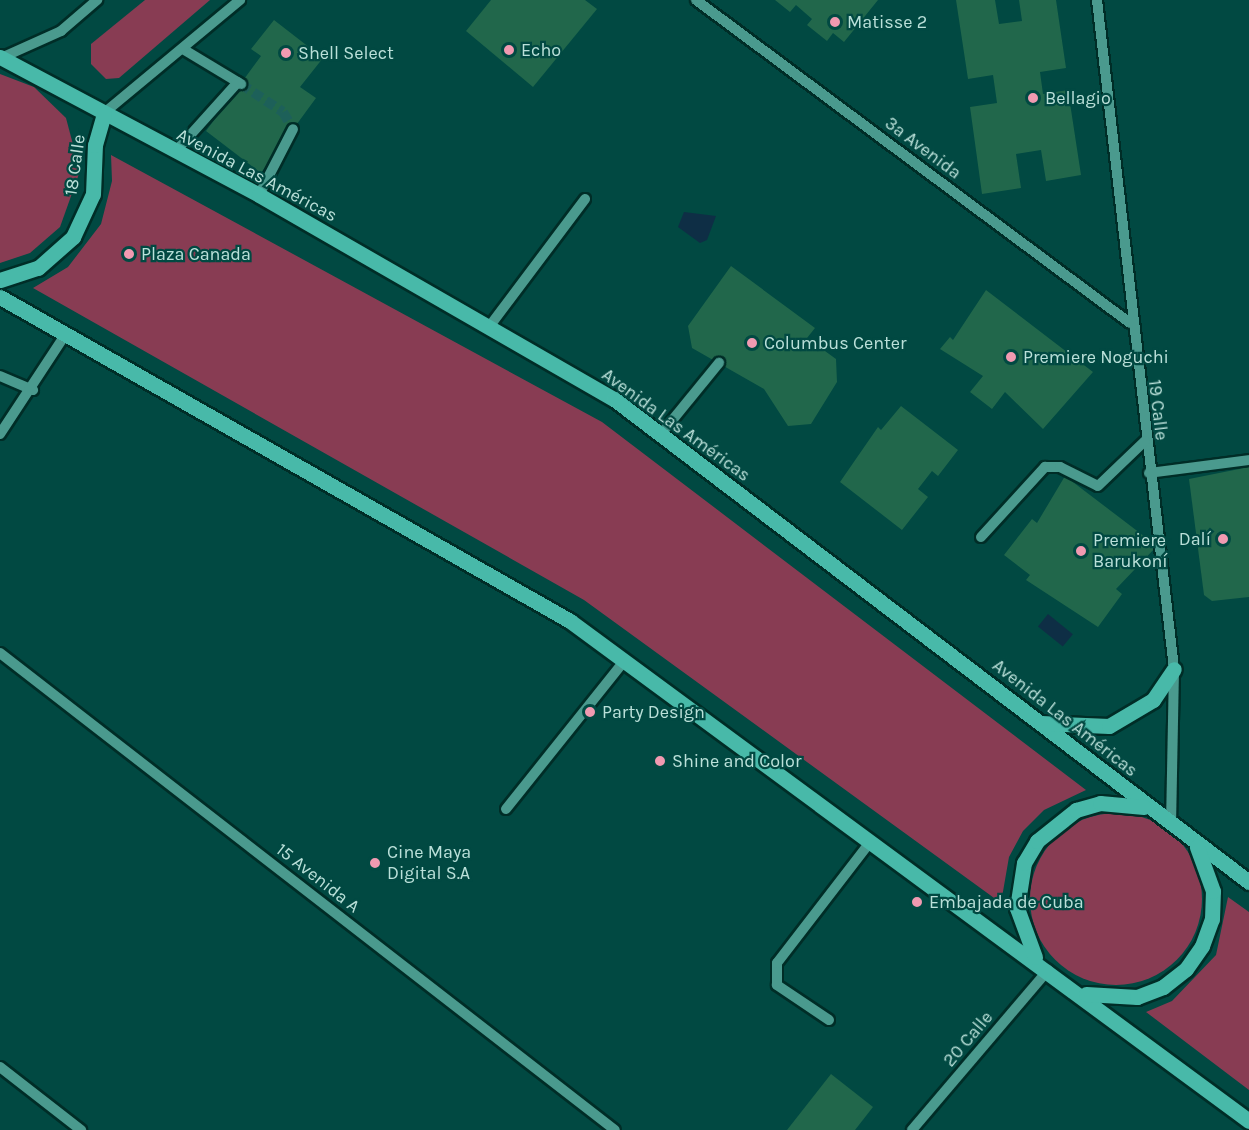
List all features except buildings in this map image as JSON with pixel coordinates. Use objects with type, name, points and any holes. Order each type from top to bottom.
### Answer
[{"type":"main road","name":"Avenida Las Américas","points":[[0,58],[259,195],[614,399],[1249,882]]},
{"type":"main road","name":"18 Calle","points":[[0,280],[38,268],[73,237],[93,194],[95,145],[104,113]]},
{"type":"main road","points":[[0,297],[570,621],[1044,966],[1249,1122]]},
{"type":"main road","points":[[1041,723],[1109,726],[1154,700],[1174,669]]},
{"type":"main road","points":[[1044,966],[1021,928],[1017,908],[1024,863],[1037,841],[1054,823],[1100,803],[1150,808]]},
{"type":"main road","points":[[1080,993],[1137,997],[1186,969],[1202,946],[1212,920],[1209,873],[1193,840]]},
{"type":"street","points":[[0,58],[61,30],[97,0]]},
{"type":"street","name":"18 Calle","points":[[104,113],[240,0]]},
{"type":"street","name":"3a Avenida","points":[[696,0],[1130,323]]},
{"type":"street","name":"19 Calle","points":[[1097,0],[1130,323],[1174,669],[1171,824]]},
{"type":"street","points":[[175,152],[239,83],[183,49]]},
{"type":"street","points":[[259,195],[293,129]]},
{"type":"street","points":[[489,327],[585,199]]},
{"type":"street","points":[[0,434],[33,390],[65,335]]},
{"type":"street","points":[[661,434],[719,363]]},
{"type":"street","points":[[0,376],[33,390]]},
{"type":"street","points":[[981,537],[1045,467],[1105,484],[1145,441]]},
{"type":"street","points":[[1149,473],[1249,460]]},
{"type":"street","name":"15 Avenida A","points":[[0,652],[615,1130]]},
{"type":"street","points":[[506,809],[624,661]]},
{"type":"street","points":[[829,1020],[777,984],[777,963],[871,841]]},
{"type":"street","name":"20 Calle","points":[[912,1130],[1044,966]]},
{"type":"street","points":[[0,1067],[81,1130]]},
{"type":"shaded area","points":[[145,0],[210,0],[119,78],[106,79],[91,64],[91,44]]},
{"type":"shaded area","points":[[0,74],[34,87],[66,118],[80,171],[60,227],[30,253],[0,263]]},
{"type":"shaded area","points":[[111,155],[602,422],[1086,790],[1044,810],[1023,831],[1009,857],[1001,903],[584,600],[33,288],[68,267],[101,224],[112,181]]},
{"type":"shaded area","points":[[1116,813],[1133,814],[1149,819],[1164,827],[1177,838],[1188,851],[1196,866],[1201,882],[1201,916],[1196,932],[1188,947],[1177,960],[1164,971],[1149,979],[1133,984],[1116,985],[1099,984],[1083,979],[1068,971],[1055,960],[1044,947],[1036,932],[1031,916],[1030,899],[1031,882],[1036,866],[1044,851],[1055,838],[1068,827],[1083,819],[1099,814]]},
{"type":"shaded area","points":[[1228,897],[1249,912],[1249,1090],[1146,1012],[1172,1001],[1216,955]]},
{"type":"water","points":[[684,212],[716,216],[707,240],[700,243],[678,227]]},
{"type":"water","points":[[1048,614],[1073,634],[1063,647],[1038,626]]},
{"type":"tunnel","points":[[241,84],[283,112],[293,129]]},
{"type":"place","name":"Matisse 2","points":[[835,22]]},
{"type":"place","name":"Echo","points":[[509,50]]},
{"type":"place","name":"Shell Select","points":[[286,53]]},
{"type":"place","name":"Bellagio","points":[[1033,98]]},
{"type":"place","name":"Plaza Canada","points":[[129,254]]},
{"type":"place","name":"Columbus Center","points":[[752,343]]},
{"type":"place","name":"Premiere Noguchi","points":[[1011,357]]},
{"type":"place","name":"Dalí","points":[[1223,539]]},
{"type":"place","name":"Premiere Barukoní","points":[[1081,551]]},
{"type":"place","name":"Party Design","points":[[590,712]]},
{"type":"place","name":"Shine and Color","points":[[660,761]]},
{"type":"place","name":"Cine Maya Digital S.A","points":[[375,863]]},
{"type":"place","name":"Embajada de Cuba","points":[[917,902]]}]
